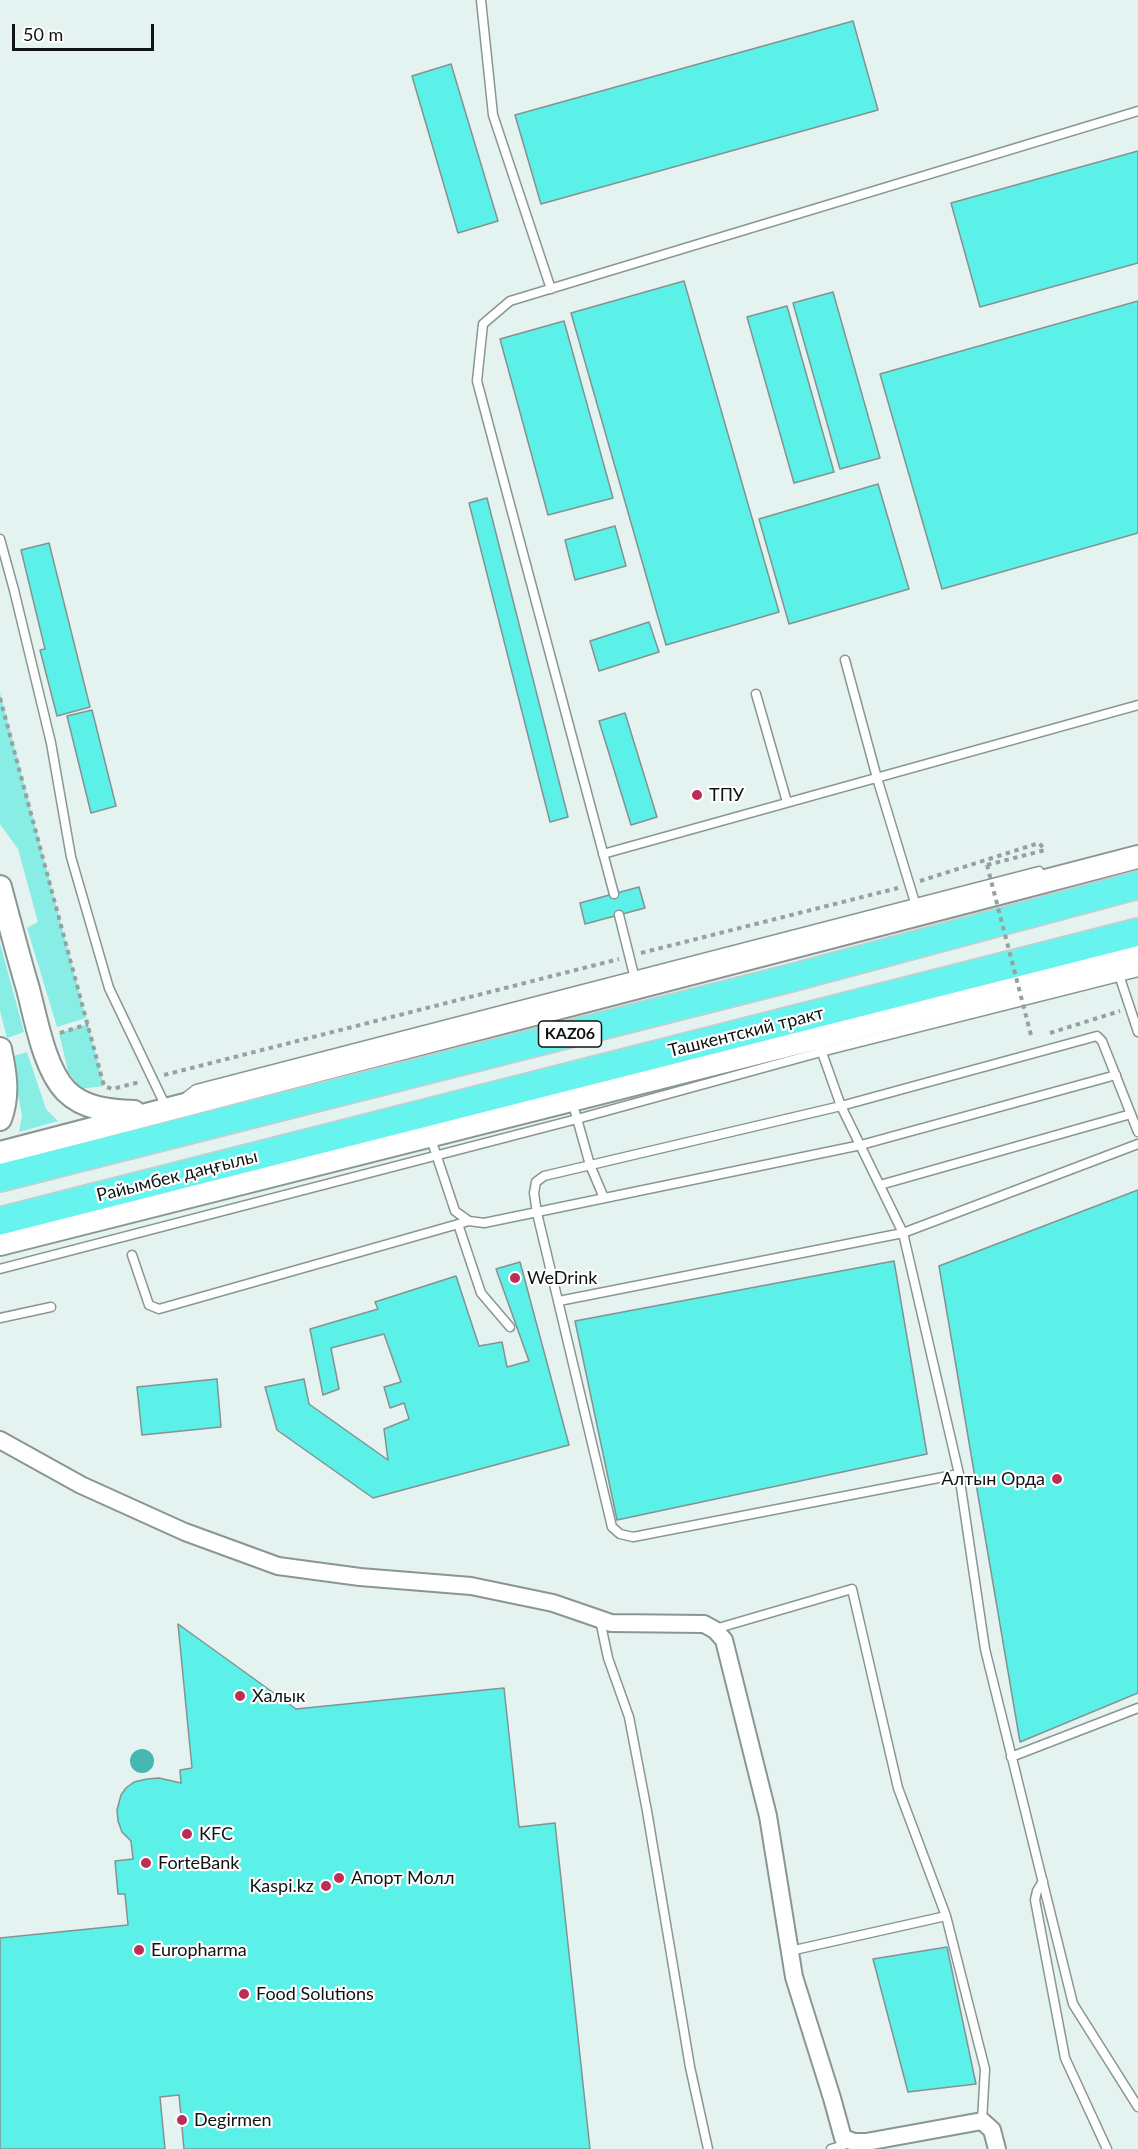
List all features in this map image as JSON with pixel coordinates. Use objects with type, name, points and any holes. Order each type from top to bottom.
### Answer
[{"type":"highway","name":"KАZ06","points":[[0,1178],[791,978],[1138,885]]},
{"type":"highway","name":"Ташкентский тракт","points":[[353,1131],[1138,932]]},
{"type":"highway","name":"Райымбек даңғылы","points":[[0,1221],[353,1131]]},
{"type":"main road","points":[[0,1153],[636,982],[917,909],[1138,857]]},
{"type":"main road","points":[[0,887],[41,1038],[53,1070],[66,1090],[84,1104],[111,1112],[161,1111]]},
{"type":"main road","points":[[0,1244],[433,1145],[1117,970],[1138,957]]},
{"type":"main road","points":[[0,1049],[6,1081],[5,1106],[0,1119]]},
{"type":"street","points":[[0,1440],[91,1489],[185,1532],[278,1566],[360,1577],[471,1586],[553,1603],[611,1623],[704,1624],[715,1630],[724,1640],[768,1816],[794,1977],[843,2138],[854,2142],[866,2142],[982,2121],[992,2130],[997,2149]]},
{"type":"lane","points":[[481,0],[494,115],[551,289]]},
{"type":"lane","points":[[614,894],[477,381],[483,324],[510,302],[1138,111]]},
{"type":"lane","points":[[0,539],[51,743],[71,857],[109,988],[152,1079],[161,1111]]},
{"type":"lane","points":[[845,660],[876,778],[917,909],[1053,867]]},
{"type":"lane","points":[[756,694],[787,802]]},
{"type":"lane","points":[[603,854],[1138,705]]},
{"type":"lane","points":[[619,915],[636,982]]},
{"type":"lane","points":[[1138,972],[1117,970],[1138,1032]]},
{"type":"lane","points":[[959,1474],[633,1537],[620,1534],[612,1527],[537,1213],[534,1193],[536,1182],[544,1176],[841,1106],[1097,1036],[1102,1041],[1138,1132]]},
{"type":"lane","points":[[819,1045],[841,1106],[903,1233],[959,1474],[984,1649],[1073,2004],[1138,2107]]},
{"type":"lane","points":[[132,1255],[149,1305],[159,1309],[469,1221],[484,1223],[537,1213],[861,1145],[1116,1075]]},
{"type":"lane","points":[[574,1109],[590,1165],[604,1198]]},
{"type":"lane","points":[[880,1185],[1131,1114]]},
{"type":"lane","points":[[558,1301],[903,1233],[1138,1144]]},
{"type":"lane","points":[[0,1269],[433,1145],[455,1211],[469,1221]]},
{"type":"lane","points":[[458,1224],[481,1293],[510,1326]]},
{"type":"lane","points":[[0,1318],[51,1306]]},
{"type":"lane","points":[[715,1630],[852,1589],[898,1788],[946,1916],[985,2069],[982,2121]]},
{"type":"lane","points":[[600,1620],[608,1658],[629,1717],[690,2067],[708,2149]]},
{"type":"lane","points":[[1011,1757],[1138,1708]]},
{"type":"lane","points":[[1043,1881],[1035,1900],[1065,2058],[1107,2149]]},
{"type":"lane","points":[[790,1951],[946,1916]]},
{"type":"lane","points":[[831,2149],[854,2142]]},
{"type":"path","points":[[0,698],[104,1086],[112,1089],[910,885],[1039,843],[1046,850],[987,865],[1032,1039],[1129,1008]]},
{"type":"path","points":[[58,1033],[88,1024]]},
{"type":"shaded area","points":[[0,693],[86,1018],[57,1027],[27,928],[38,922],[18,849],[0,824]]},
{"type":"shaded area","points":[[0,943],[24,1032],[7,1038],[0,1011]]},
{"type":"shaded area","points":[[88,1024],[104,1086],[80,1089],[68,1071],[59,1033]]},
{"type":"shaded area","points":[[27,1052],[46,1109],[58,1121],[19,1132],[22,1116],[11,1057]]},
{"type":"shaded area","points":[[142,1749],[150,1753],[154,1761],[150,1769],[142,1773],[134,1769],[130,1761],[134,1753]]},
{"type":"building","points":[[853,21],[878,110],[541,204],[515,115]]},
{"type":"building","points":[[451,64],[498,221],[458,233],[412,76]]},
{"type":"building","points":[[1138,151],[1138,263],[980,307],[951,203]]},
{"type":"building","points":[[684,281],[779,612],[666,645],[571,313]]},
{"type":"building","points":[[833,292],[880,458],[840,469],[793,303]]},
{"type":"building","points":[[1138,301],[1138,533],[942,589],[880,374]]},
{"type":"building","points":[[787,306],[834,472],[794,483],[747,317]]},
{"type":"building","points":[[564,321],[613,498],[548,515],[500,339]]},
{"type":"building","points":[[878,484],[909,589],[789,624],[759,519]]},
{"type":"building","points":[[487,498],[568,817],[550,822],[469,503]]},
{"type":"building","points":[[615,526],[626,566],[575,580],[565,540]]},
{"type":"building","points":[[49,543],[90,707],[57,716],[40,650],[45,649],[21,550]]},
{"type":"building","points":[[649,622],[659,652],[599,671],[590,641]]},
{"type":"building","points":[[92,710],[116,806],[91,813],[67,716]]},
{"type":"building","points":[[625,713],[657,817],[631,825],[599,721]]},
{"type":"building","points":[[639,887],[645,908],[585,924],[580,903]]},
{"type":"building","name":"Алтын Орда","points":[[1138,1190],[1138,1693],[1020,1742],[939,1266]]},
{"type":"building","name":"Алтын Орда","points":[[894,1261],[927,1454],[617,1520],[575,1321]]},
{"type":"building","points":[[520,1262],[569,1445],[373,1498],[277,1430],[265,1387],[304,1379],[309,1404],[388,1460],[384,1429],[409,1419],[404,1403],[390,1408],[384,1387],[401,1382],[384,1334],[331,1348],[339,1389],[323,1395],[310,1329],[378,1309],[375,1302],[456,1276],[479,1346],[502,1342],[507,1367],[529,1361],[496,1269]]},
{"type":"building","points":[[217,1379],[221,1427],[142,1435],[137,1387]]},
{"type":"building","name":"Апорт Молл","points":[[178,1624],[296,1709],[504,1688],[519,1827],[555,1823],[590,2149],[184,2149],[179,2095],[160,2097],[165,2149],[0,2149],[0,1938],[128,1925],[125,1894],[118,1894],[115,1861],[133,1859],[131,1841],[122,1832],[118,1821],[117,1810],[121,1795],[134,1782],[147,1779],[159,1778],[181,1783],[180,1770],[192,1768]]},
{"type":"building","points":[[947,1947],[976,2084],[908,2092],[873,1959]]},
{"type":"place","name":"ТПУ","points":[[697,795]]},
{"type":"place","name":"WeDrink","points":[[515,1278]]},
{"type":"place","name":"Алтын Орда","points":[[1057,1479]]},
{"type":"place","name":"Халык","points":[[240,1696]]},
{"type":"place","name":"KFC","points":[[187,1834]]},
{"type":"place","name":"ForteBank","points":[[146,1863]]},
{"type":"place","name":"Апорт Молл","points":[[339,1878]]},
{"type":"place","name":"Kaspi.kz","points":[[326,1886]]},
{"type":"place","name":"Europharma","points":[[139,1950]]},
{"type":"place","name":"Food Solutions","points":[[244,1994]]},
{"type":"place","name":"Degirmen","points":[[182,2120]]}]
